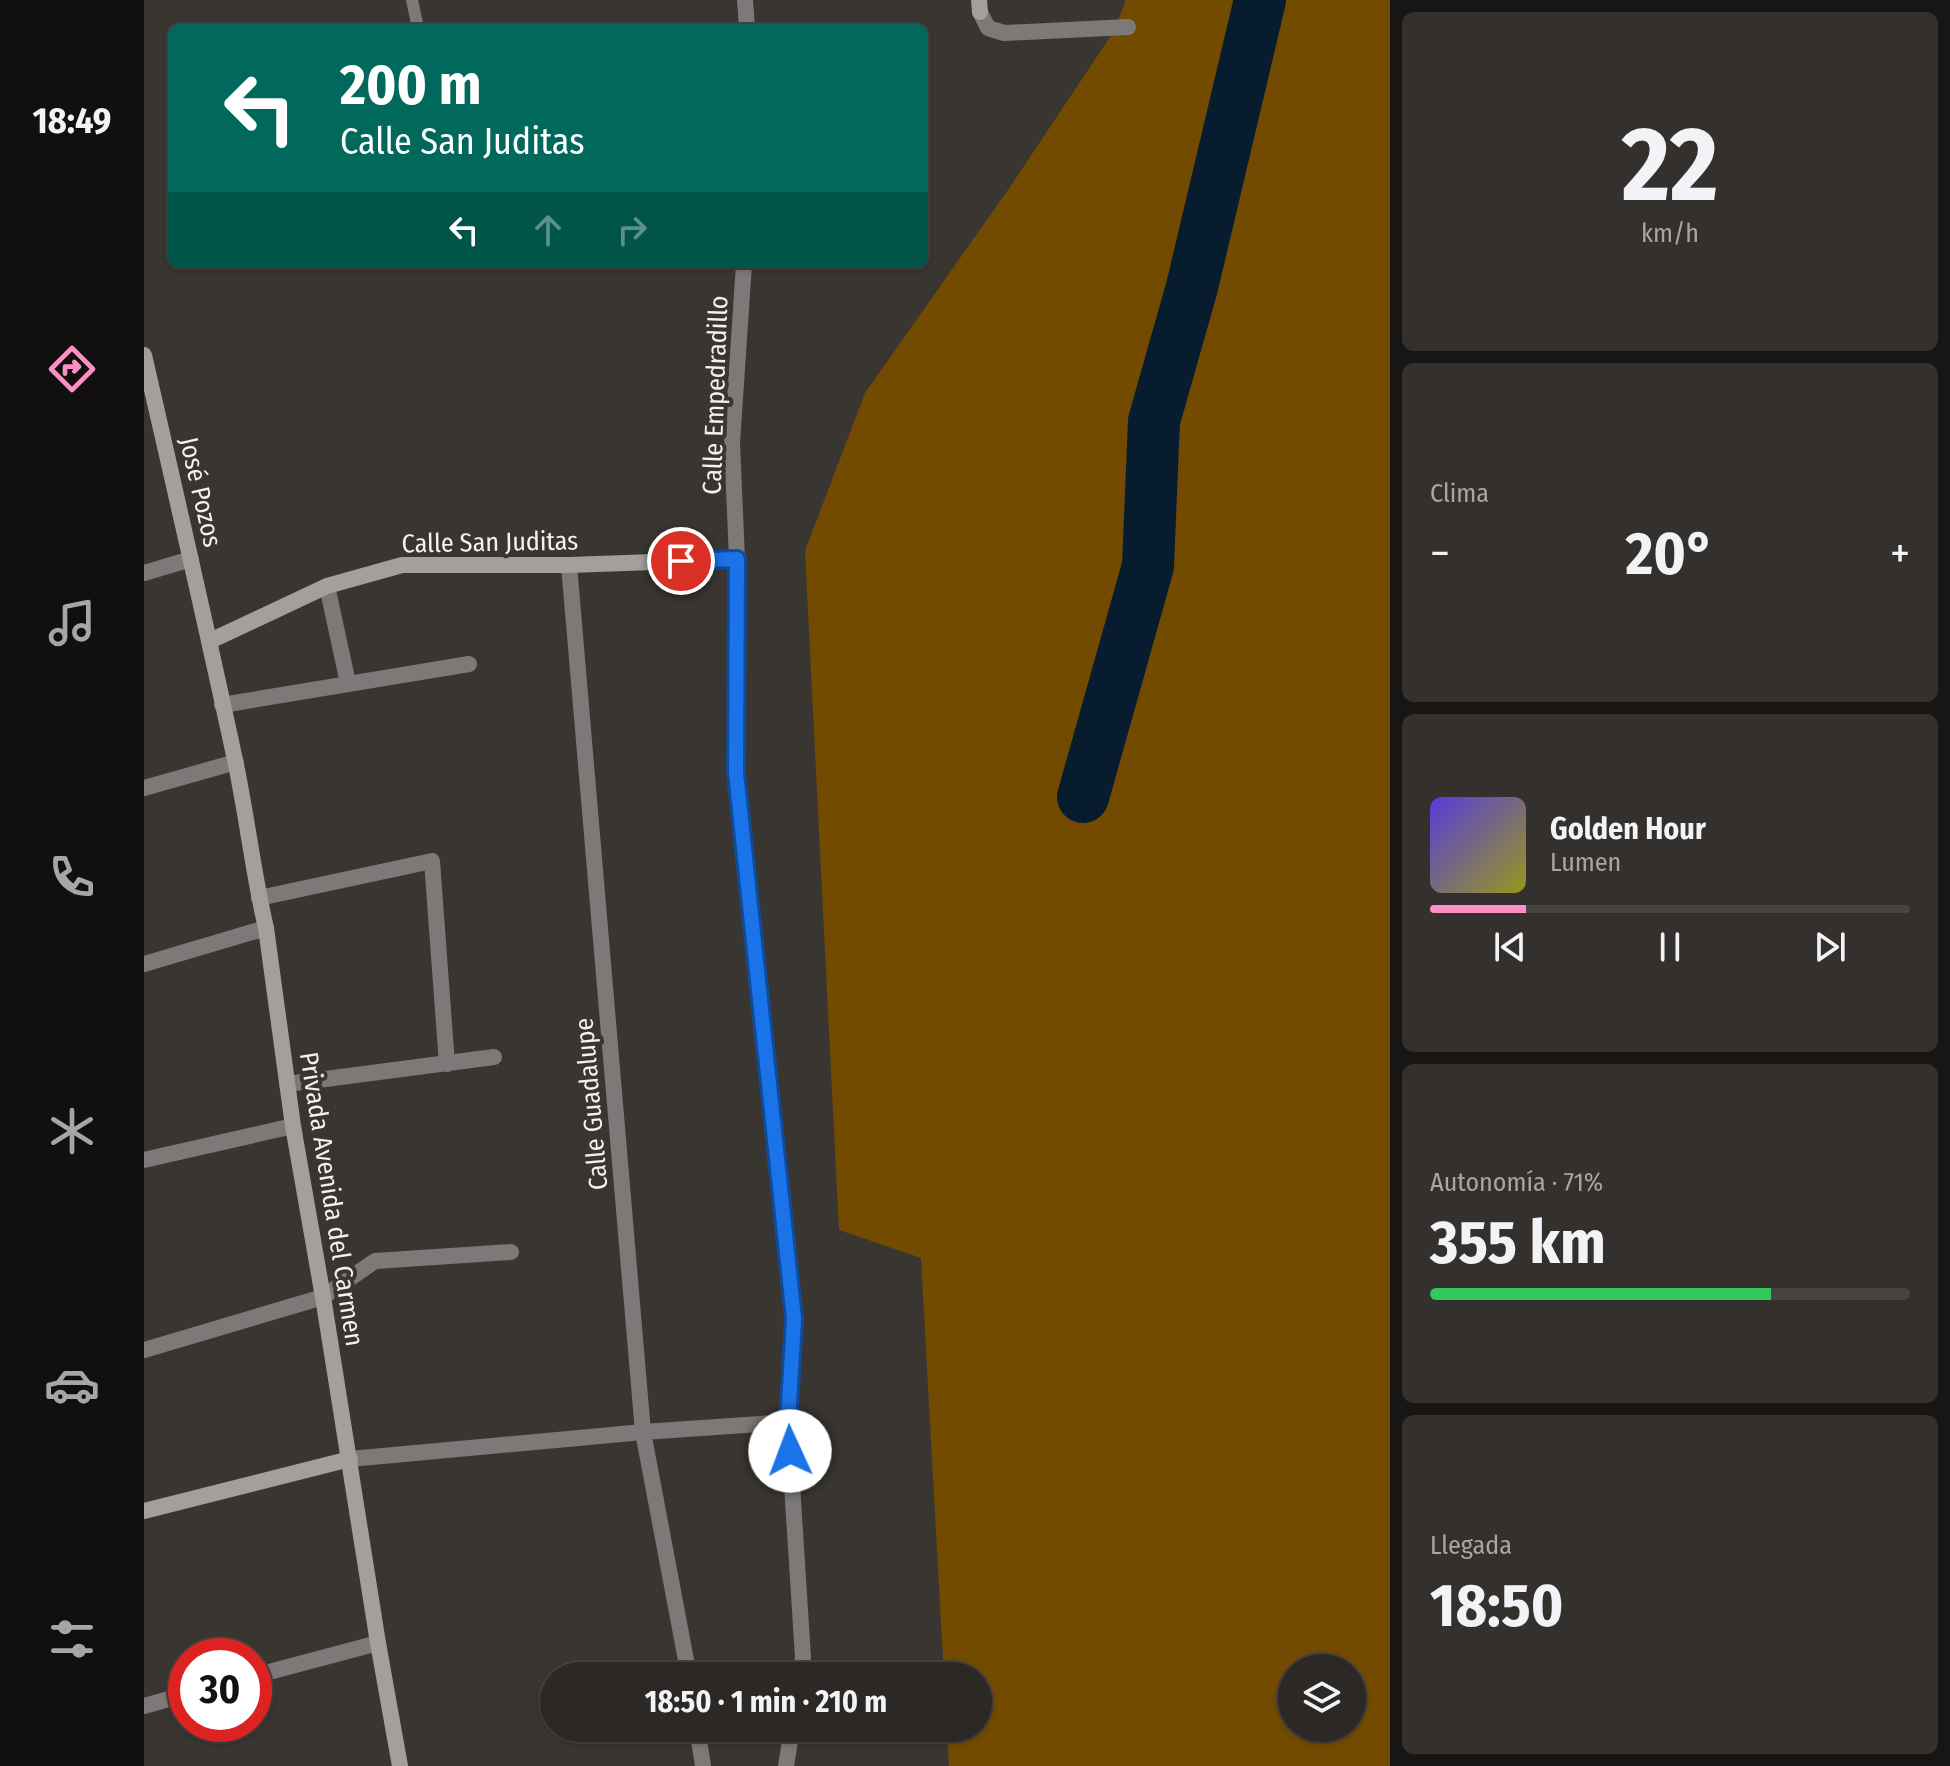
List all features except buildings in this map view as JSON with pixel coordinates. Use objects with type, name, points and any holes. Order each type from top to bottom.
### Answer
[{"type":"street","points":[[745,0],[747,24]]},
{"type":"street","points":[[979,6],[988,28],[1004,33],[1128,27]]},
{"type":"street","name":"Calle Empedradillo","points":[[744,268],[732,443],[737,559],[736,773],[794,1319],[788,1422],[802,1662]]},
{"type":"street","name":"José Pozos","points":[[144,355],[210,641]]},
{"type":"street","points":[[144,573],[191,559]]},
{"type":"street","name":"Calle San Juditas","points":[[210,641],[327,586],[402,565],[569,565],[737,559]]},
{"type":"street","name":"Calle Guadalupe","points":[[569,565],[643,1432],[686,1662]]},
{"type":"street","points":[[327,586],[348,683]]},
{"type":"street","name":"Privada Avenida del Carmen","points":[[210,641],[266,928],[293,1126],[400,1766]]},
{"type":"street","points":[[222,705],[469,664]]},
{"type":"street","points":[[144,788],[236,762]]},
{"type":"street","points":[[259,898],[432,861],[447,1064]]},
{"type":"street","points":[[144,964],[266,928]]},
{"type":"street","points":[[287,1084],[494,1057]]},
{"type":"street","points":[[144,1160],[293,1126]]},
{"type":"street","points":[[144,1350],[323,1297],[375,1261],[511,1252]]},
{"type":"street","points":[[144,1511],[350,1459],[788,1422]]},
{"type":"street","points":[[272,1671],[378,1643]]},
{"type":"street","points":[[144,1706],[168,1699]]},
{"type":"street","points":[[699,1742],[703,1766]]},
{"type":"street","points":[[786,1766],[790,1742]]},
{"type":"lane","points":[[412,0],[417,24]]},
{"type":"shaded area","points":[[1126,0],[1390,0],[1390,1766],[949,1766],[948,1742],[992,1742],[992,1662],[943,1662],[921,1258],[839,1230],[805,551],[865,393],[1010,187],[1114,31]]},
{"type":"waterway","points":[[1083,797],[1148,566],[1154,421],[1192,287],[1260,0]]},
{"type":"route","points":[[681,561],[737,559],[736,773],[794,1319],[788,1422],[790,1451]]}]
